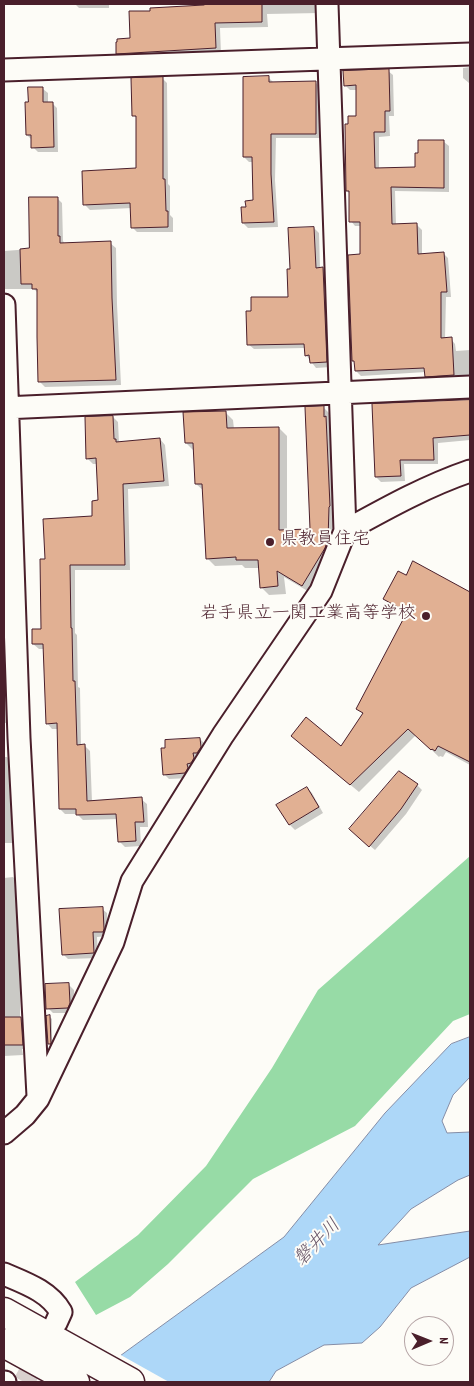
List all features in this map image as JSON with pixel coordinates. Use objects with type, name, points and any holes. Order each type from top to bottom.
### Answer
[{"type":"highway","points":[[4,1312],[58,1333],[130,1382]]},
{"type":"highway","points":[[4,1343],[75,1382]]},
{"type":"street","points":[[4,1133],[26,1115],[38,1099],[113,942],[132,881],[223,735],[321,591],[344,531],[327,4]]},
{"type":"street","points":[[4,70],[470,54]]},
{"type":"street","points":[[4,305],[12,738],[38,1099]]},
{"type":"street","points":[[6,408],[470,388]]},
{"type":"street","points":[[344,531],[445,480],[470,471]]},
{"type":"street","points":[[4,1274],[35,1288],[56,1302],[61,1312],[58,1333]]},
{"type":"green space","points":[[470,856],[470,1014],[453,1021],[355,1126],[253,1179],[168,1264],[130,1297],[96,1315],[75,1282],[138,1235],[206,1166],[272,1068],[318,990]]},
{"type":"water","name":"磐井川","points":[[470,1037],[470,1077],[453,1095],[442,1121],[447,1133],[470,1132],[470,1175],[458,1180],[411,1209],[378,1245],[470,1231],[470,1257],[411,1288],[380,1327],[362,1343],[324,1345],[276,1371],[269,1382],[84,1382],[284,1237],[385,1113],[451,1044]]},
{"type":"pier","points":[[119,1354],[169,1382],[82,1382],[83,1379]]},
{"type":"building","points":[[204,4],[262,4],[262,22],[215,23],[216,48],[116,54],[117,39],[130,38],[129,11],[150,11],[150,8]]},
{"type":"building","points":[[389,69],[390,111],[385,111],[385,132],[374,132],[375,168],[415,167],[415,153],[418,153],[418,140],[444,140],[444,188],[391,187],[392,224],[417,223],[418,254],[444,252],[447,292],[441,292],[441,338],[452,337],[454,375],[425,377],[424,368],[355,371],[354,361],[352,361],[348,255],[360,254],[360,222],[349,222],[349,191],[346,191],[345,124],[348,124],[348,116],[356,116],[356,85],[344,86],[343,71]]},
{"type":"building","points":[[269,76],[269,82],[316,81],[316,134],[271,134],[274,222],[242,223],[241,207],[246,207],[245,201],[253,200],[252,157],[243,157],[243,77]]},
{"type":"building","points":[[163,77],[163,179],[165,179],[168,227],[131,228],[130,203],[83,205],[82,171],[136,168],[136,116],[132,116],[131,78]]},
{"type":"building","points":[[28,87],[43,87],[43,102],[53,102],[54,147],[31,148],[31,135],[26,135],[25,102],[28,102]]},
{"type":"building","points":[[29,197],[58,197],[58,236],[60,236],[60,243],[111,241],[116,380],[38,382],[37,289],[32,289],[32,284],[21,284],[20,249],[29,248]]},
{"type":"building","points":[[314,227],[316,268],[323,267],[327,362],[310,363],[309,355],[305,356],[304,344],[247,345],[246,311],[251,311],[251,297],[288,297],[287,269],[290,269],[288,228]]},
{"type":"building","points":[[470,400],[470,435],[433,438],[434,460],[400,460],[401,476],[375,477],[372,404]]},
{"type":"building","points":[[324,406],[330,506],[328,540],[302,586],[277,571],[278,586],[260,588],[258,560],[236,560],[236,557],[206,559],[202,484],[195,484],[193,443],[185,443],[183,412],[226,411],[227,428],[279,427],[279,530],[310,529],[305,407]]},
{"type":"building","points":[[113,416],[114,439],[116,439],[116,442],[160,438],[164,481],[123,484],[125,565],[70,565],[73,681],[75,681],[77,745],[85,744],[87,801],[142,797],[144,822],[135,822],[136,841],[118,842],[116,814],[76,815],[76,809],[59,809],[57,723],[46,724],[43,644],[32,644],[32,629],[41,629],[40,559],[45,559],[43,519],[92,516],[92,501],[98,500],[96,458],[86,459],[85,417]]},
{"type":"building","points":[[413,561],[470,592],[470,762],[438,746],[435,751],[431,750],[408,729],[350,785],[291,736],[306,717],[341,746],[363,713],[356,709],[407,612],[383,599],[398,571],[406,575]]},
{"type":"building","points":[[200,738],[201,747],[197,753],[193,753],[194,758],[191,763],[187,764],[188,768],[185,773],[163,775],[161,748],[165,748],[165,740]]},
{"type":"building","points":[[399,771],[418,784],[401,809],[369,847],[349,829]]},
{"type":"building","points":[[307,787],[319,807],[289,825],[276,805]]},
{"type":"building","points":[[103,907],[104,929],[103,932],[93,932],[94,953],[62,955],[59,909]]},
{"type":"building","points":[[69,983],[70,1003],[68,1008],[46,1009],[45,984]]},
{"type":"building","points":[[50,1015],[51,1044],[48,1044],[46,1016]]},
{"type":"building","points":[[4,1017],[21,1017],[23,1045],[4,1045]]},
{"type":"tunnel","points":[[24,1382],[43,1347]]},
{"type":"place","name":"県教員住宅","points":[[270,542]]},
{"type":"place","name":"岩手県立一関工業高等学校","points":[[426,616]]}]
